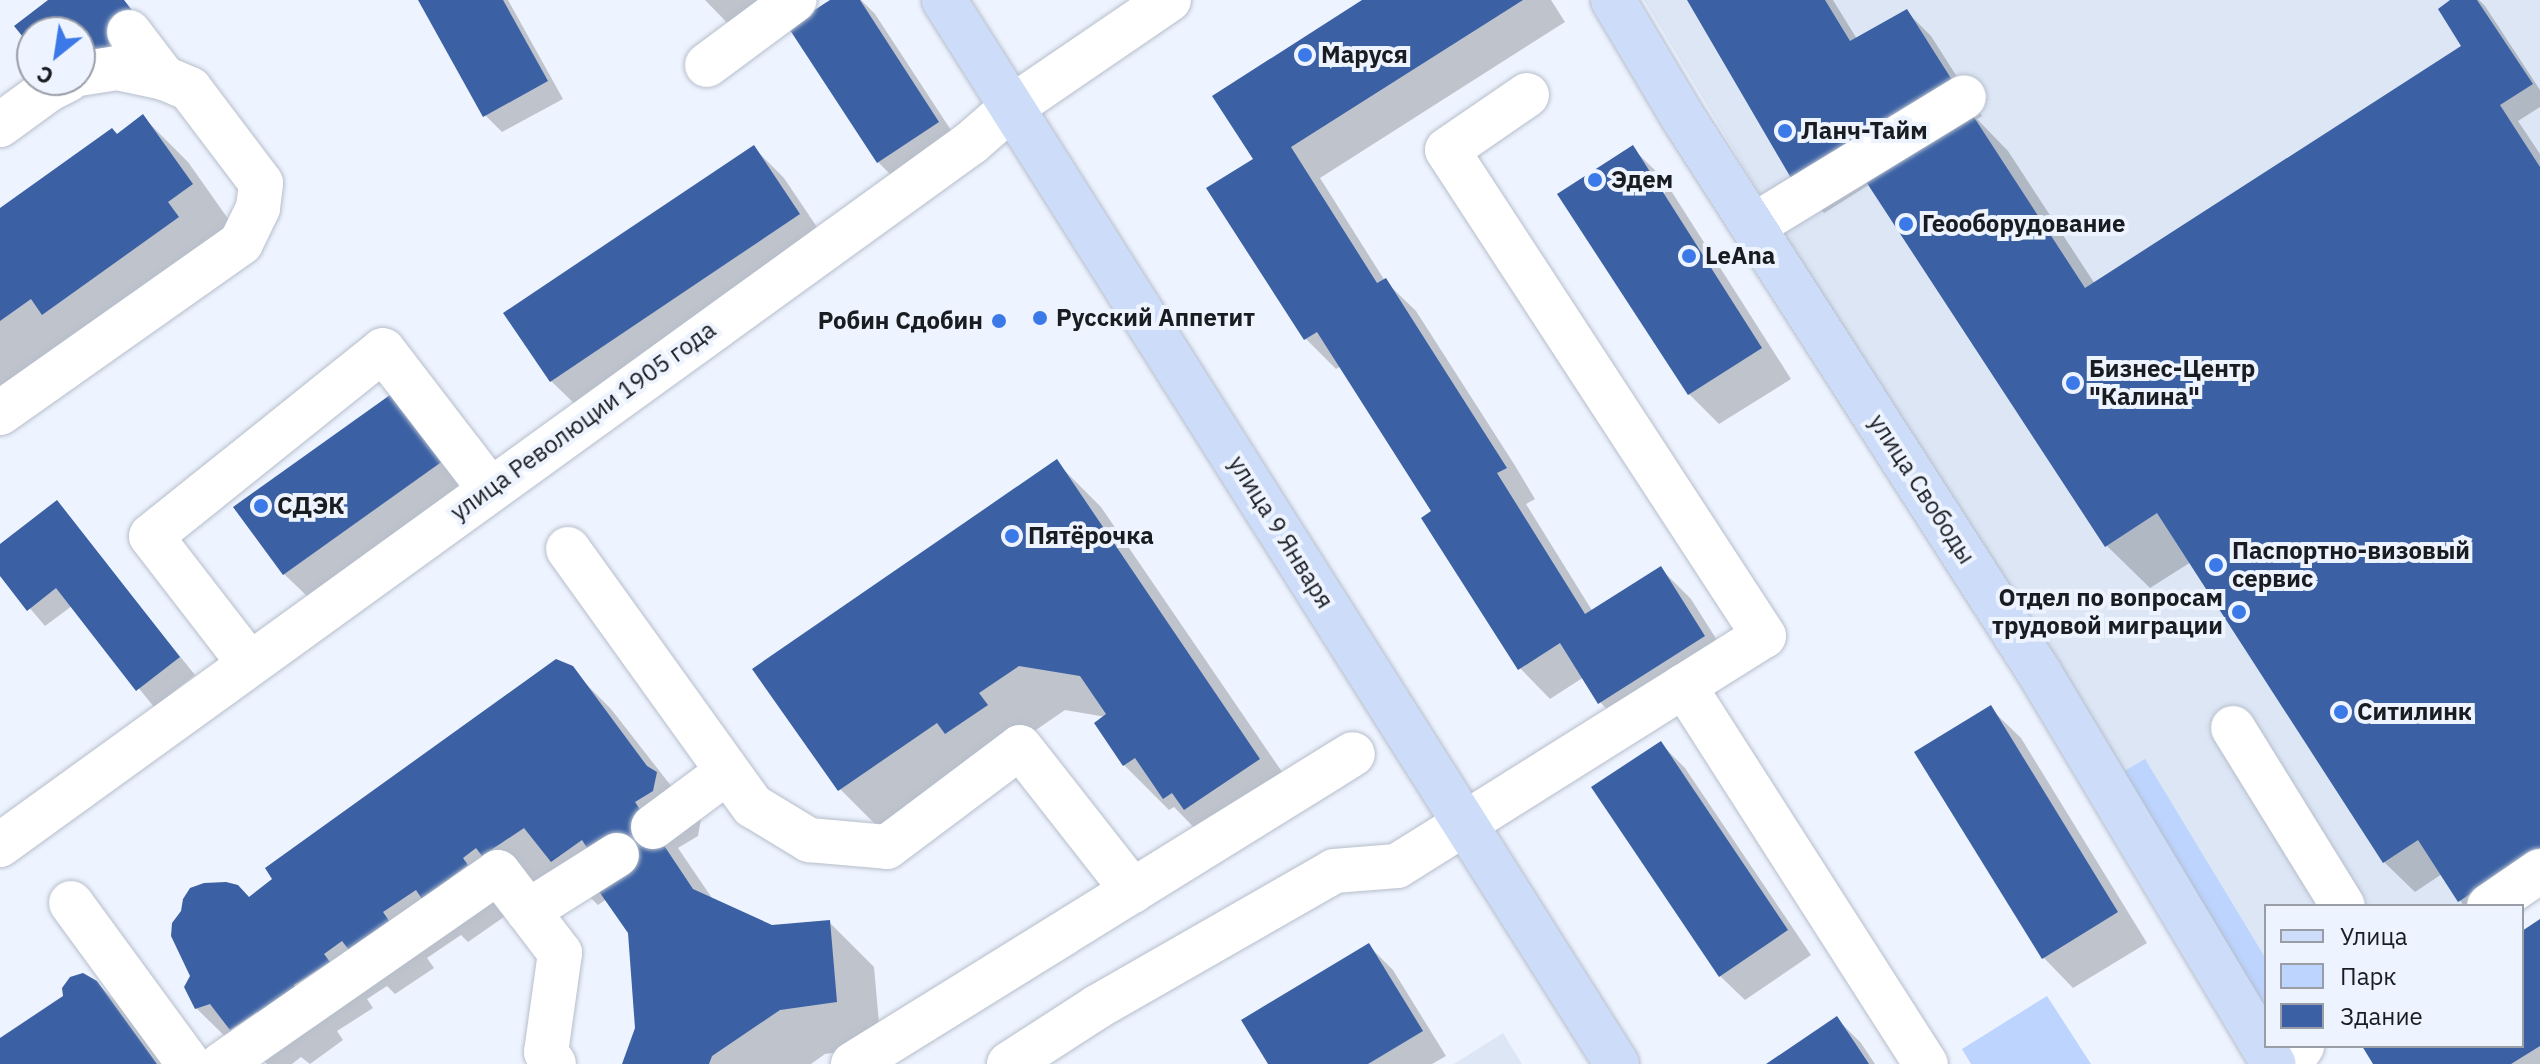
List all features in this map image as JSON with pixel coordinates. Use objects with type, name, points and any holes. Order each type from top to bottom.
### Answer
[{"type":"main road","name":"улица 9 Января","points":[[944,0],[1617,1064]]},
{"type":"main road","name":"улица Свободы","points":[[1613,0],[1753,226],[2039,672],[2264,1047]]},
{"type":"street","points":[[707,65],[795,0]]},
{"type":"street","name":"улица Революции 1905 года","points":[[4,835],[249,663],[958,152],[1012,107],[1169,0]]},
{"type":"street","points":[[0,413],[241,243],[258,208],[261,183],[190,89],[108,56]]},
{"type":"street","points":[[1009,1064],[1097,1007],[1334,871],[1397,866],[1764,636],[1447,150],[1527,95]]},
{"type":"street","points":[[0,125],[40,96]]},
{"type":"street","points":[[1753,226],[1964,97]]},
{"type":"street","points":[[249,663],[151,536],[383,350],[489,488]]},
{"type":"street","points":[[568,549],[753,806],[809,840],[887,847],[1020,747],[1133,891]]},
{"type":"street","points":[[1684,686],[1926,1064]]},
{"type":"street","points":[[2233,728],[2342,904]]},
{"type":"street","points":[[853,1064],[1353,754]]},
{"type":"street","points":[[653,827],[727,772]]},
{"type":"street","points":[[528,911],[617,855]]},
{"type":"street","points":[[2492,904],[2540,871]]},
{"type":"street","points":[[222,1064],[498,872],[560,953],[546,1052],[554,1064]]},
{"type":"street","points":[[71,903],[189,1064]]},
{"type":"shaded area","points":[[1644,0],[2540,0],[2540,890],[2518,904],[2264,904],[2264,1039]]},
{"type":"shaded area","points":[[1503,1033],[1522,1064],[1454,1064]]},
{"type":"green space","points":[[2145,759],[2264,956],[2264,1025],[2116,776]]},
{"type":"green space","points":[[2047,996],[2091,1064],[1971,1064],[1962,1049]]},
{"type":"building","points":[[48,0],[124,0],[141,22],[96,59],[96,16],[27,16]]},
{"type":"building","points":[[418,0],[503,0],[548,81],[483,117]]},
{"type":"building","points":[[830,0],[860,0],[939,122],[877,163],[788,27]]},
{"type":"building","points":[[1362,0],[1523,0],[1291,147],[1377,283],[1386,278],[1507,468],[1497,473],[1585,614],[1661,566],[1705,636],[1598,704],[1560,643],[1518,670],[1421,518],[1431,511],[1317,332],[1304,340],[1206,188],[1253,159],[1212,96]]},
{"type":"building","points":[[1687,0],[1825,0],[1850,41],[1907,9],[1959,91],[1798,190]]},
{"type":"building","points":[[2450,0],[2477,0],[2533,84],[2500,105],[2540,167],[2540,849],[2458,902],[2418,840],[2383,863],[2157,513],[2105,547],[1861,174],[1966,105],[2085,288],[2461,46],[2438,9]]},
{"type":"building","points":[[143,114],[193,184],[168,202],[179,217],[42,315],[31,299],[0,321],[0,208],[112,128],[117,134]]},
{"type":"building","points":[[754,145],[800,214],[550,382],[503,313]]},
{"type":"building","points":[[1633,145],[1762,348],[1688,395],[1557,194]]},
{"type":"building","points":[[397,390],[447,458],[283,575],[233,507]]},
{"type":"building","points":[[1057,459],[1260,759],[1184,810],[1172,793],[1163,799],[1135,758],[1123,766],[1094,723],[1106,714],[1080,676],[1019,666],[979,693],[988,705],[945,734],[937,723],[838,791],[752,669]]},
{"type":"building","points":[[57,500],[180,657],[136,691],[56,588],[27,611],[0,576],[0,544]]},
{"type":"building","points":[[556,659],[573,666],[647,766],[657,772],[653,791],[635,802],[693,889],[772,925],[830,920],[837,1002],[780,1010],[712,1056],[709,1064],[622,1064],[635,1028],[628,933],[598,890],[593,857],[582,840],[551,862],[524,828],[482,856],[476,848],[463,858],[468,865],[422,899],[416,890],[383,912],[390,922],[349,950],[342,941],[324,954],[330,962],[294,985],[299,994],[262,1021],[257,1012],[230,1030],[210,1004],[195,1009],[184,987],[190,976],[171,936],[172,923],[181,911],[183,899],[190,888],[204,883],[226,882],[238,885],[249,897],[272,879],[265,868]]},
{"type":"building","points":[[1991,705],[2118,912],[2042,959],[1914,752]]},
{"type":"building","points":[[1661,741],[1788,930],[1719,977],[1591,787]]},
{"type":"building","points":[[2540,919],[2540,1046],[2511,1064],[2373,1064],[2363,1048],[2524,1048],[2524,930]]},
{"type":"building","points":[[1369,943],[1423,1031],[1368,1064],[1268,1064],[1241,1020]]},
{"type":"building","points":[[83,973],[97,981],[157,1064],[0,1064],[0,1038],[63,996],[62,988],[70,977]]},
{"type":"building","points":[[1837,1016],[1869,1064],[1766,1064]]},
{"type":"place","name":"Маруся","points":[[1305,55]]},
{"type":"place","name":"Ланч-Тайм","points":[[1785,131]]},
{"type":"place","name":"Эдем","points":[[1595,180]]},
{"type":"place","name":"Геооборудование","points":[[1906,224]]},
{"type":"place","name":"LeAna","points":[[1689,256]]},
{"type":"place","name":"Русский Аппетит","points":[[1040,318]]},
{"type":"place","name":"Робин Сдобин","points":[[999,321]]},
{"type":"place","name":"Бизнес-Центр \"Калина\"","points":[[2073,383]]},
{"type":"place","name":"СДЭК","points":[[261,506]]},
{"type":"place","name":"Пятёрочка","points":[[1012,536]]},
{"type":"place","name":"Паспортно-визовый сервис","points":[[2216,565]]},
{"type":"place","name":"Отдел по вопросам трудовой миграции","points":[[2239,612]]},
{"type":"place","name":"Ситилинк","points":[[2341,712]]}]
